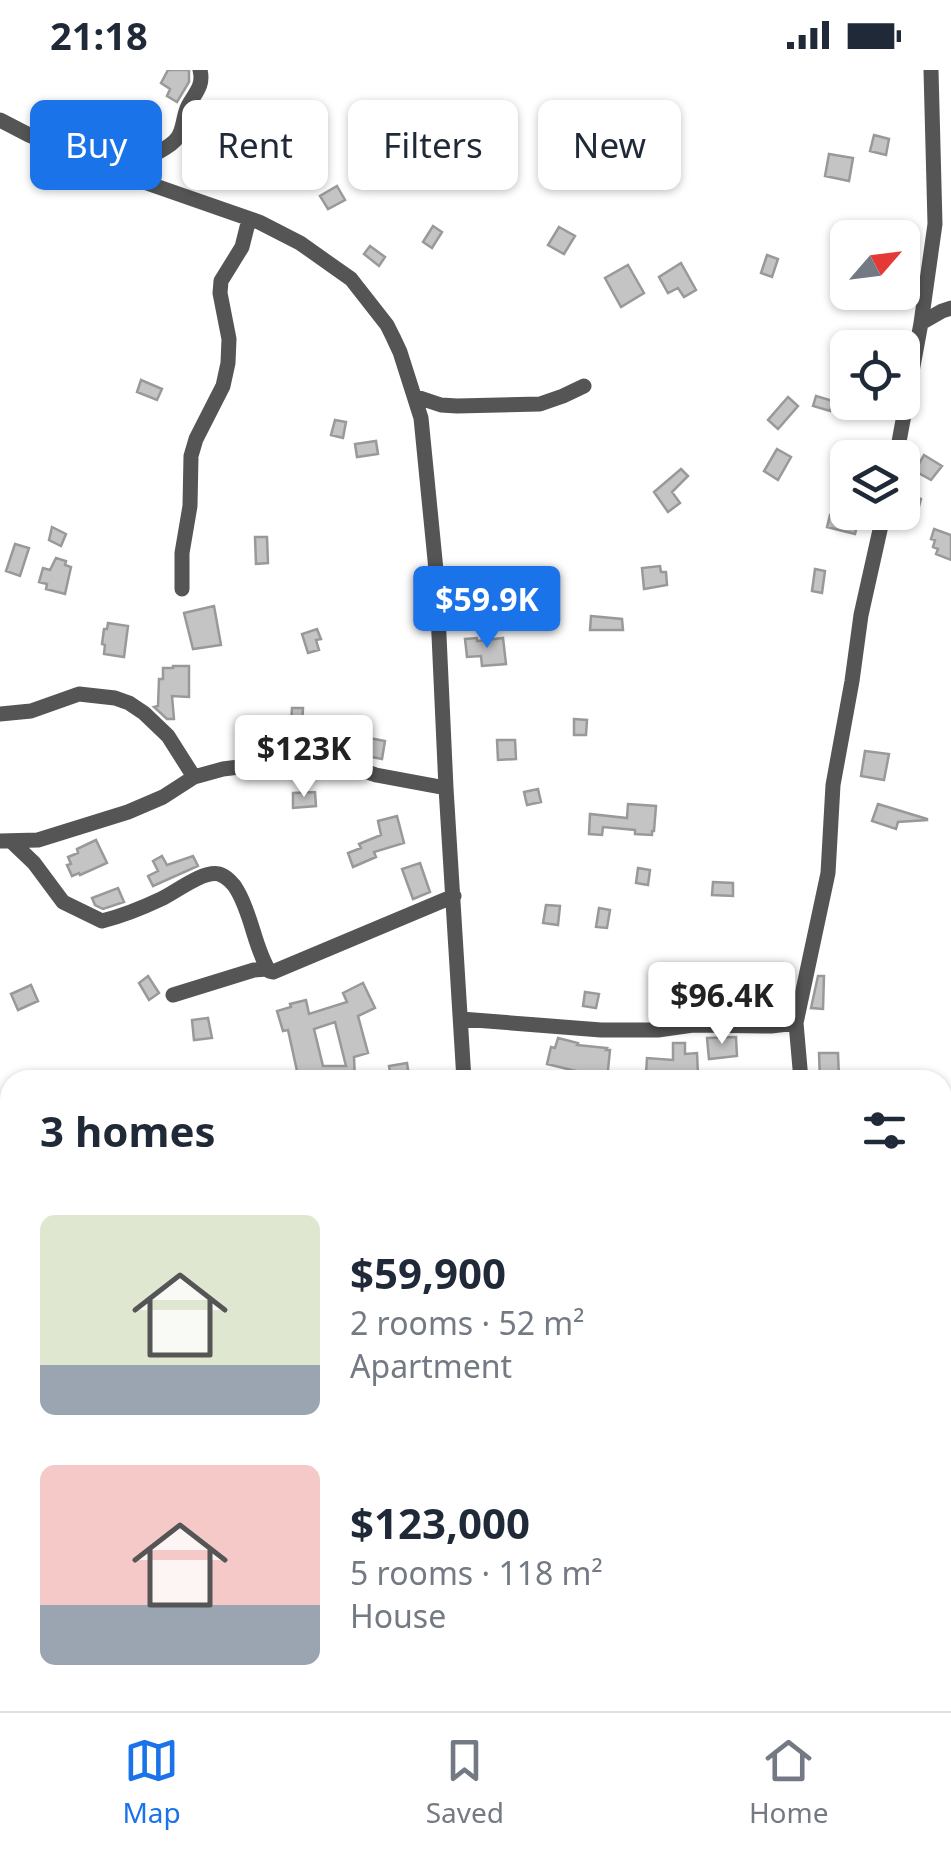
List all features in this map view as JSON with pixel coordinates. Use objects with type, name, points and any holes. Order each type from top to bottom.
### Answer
[{"type":"street","points":[[162,149],[178,137],[188,106],[199,90],[200,70]]},
{"type":"street","points":[[899,440],[934,224],[931,70]]},
{"type":"street","points":[[0,120],[30,135]]},
{"type":"street","points":[[162,188],[249,219],[300,243],[351,279],[387,325],[400,352],[421,418],[436,570],[464,1070]]},
{"type":"street","points":[[182,590],[191,456],[223,386],[228,363],[229,339],[221,281],[242,247],[249,219]]},
{"type":"street","points":[[921,323],[951,308]]},
{"type":"street","points":[[414,396],[441,406],[540,404],[584,386]]},
{"type":"street","points":[[800,1070],[796,1023],[828,873],[833,785],[860,614],[880,530]]},
{"type":"street","points":[[0,714],[31,710],[79,694],[115,698],[130,703],[158,725],[194,778]]},
{"type":"street","points":[[6,842],[38,840],[128,812],[194,778],[223,769],[302,759],[328,759],[376,774],[446,788]]},
{"type":"street","points":[[6,842],[34,863],[62,902],[102,921],[162,898],[196,879],[221,875],[235,886],[267,969]]},
{"type":"street","points":[[173,995],[254,970],[280,971],[454,896]]},
{"type":"street","points":[[461,1019],[620,1030],[796,1023]]},
{"type":"building","points":[[168,70],[189,70],[189,82],[177,102],[167,96],[170,89],[161,83]]},
{"type":"building","points":[[874,135],[889,139],[886,155],[870,151]]},
{"type":"building","points":[[829,154],[853,158],[849,181],[825,176]]},
{"type":"building","points":[[337,186],[345,200],[328,209],[320,196]]},
{"type":"building","points":[[433,226],[442,232],[432,248],[423,242]]},
{"type":"building","points":[[559,227],[575,236],[564,254],[548,245]]},
{"type":"building","points":[[370,246],[385,257],[379,266],[364,254]]},
{"type":"building","points":[[767,255],[778,259],[772,277],[761,273]]},
{"type":"building","points":[[681,263],[696,290],[684,297],[678,288],[668,293],[659,277]]},
{"type":"building","points":[[628,265],[644,293],[621,307],[605,278]]},
{"type":"building","points":[[141,380],[162,389],[157,400],[137,392]]},
{"type":"building","points":[[816,396],[830,400],[830,411],[813,406]]},
{"type":"building","points":[[788,397],[798,406],[778,429],[768,420]]},
{"type":"building","points":[[335,420],[346,422],[343,438],[331,435]]},
{"type":"building","points":[[376,441],[378,454],[357,457],[355,444]]},
{"type":"building","points":[[777,449],[791,457],[778,480],[764,471]]},
{"type":"building","points":[[924,455],[942,466],[931,480],[920,474]]},
{"type":"building","points":[[681,469],[688,476],[672,492],[680,503],[668,512],[654,492]]},
{"type":"building","points":[[52,527],[66,534],[61,546],[49,540]]},
{"type":"building","points":[[934,529],[951,535],[951,560],[936,554],[935,540],[931,539]]},
{"type":"building","points":[[255,537],[267,537],[268,563],[256,564]]},
{"type":"building","points":[[15,544],[29,548],[20,576],[6,571]]},
{"type":"building","points":[[56,558],[71,567],[65,594],[46,589],[47,584],[39,582],[43,568],[50,570]]},
{"type":"building","points":[[660,566],[661,572],[666,572],[667,585],[644,589],[642,568]]},
{"type":"building","points":[[815,569],[825,571],[822,593],[812,591]]},
{"type":"building","points":[[214,606],[221,645],[193,649],[184,613]]},
{"type":"building","points":[[591,616],[622,619],[623,630],[590,630]]},
{"type":"building","points":[[108,623],[128,626],[124,657],[104,654],[102,644]]},
{"type":"building","points":[[317,629],[321,639],[316,640],[319,650],[308,653],[302,634]]},
{"type":"building","points":[[503,638],[506,664],[482,666],[481,656],[467,657],[465,639]]},
{"type":"building","points":[[189,666],[189,697],[172,696],[174,719],[167,719],[154,707],[158,706],[163,668]]},
{"type":"building","points":[[292,708],[303,708],[302,725],[291,725]]},
{"type":"building","points":[[574,719],[587,720],[586,735],[574,735]]},
{"type":"building","points":[[364,737],[385,741],[382,759],[362,755]]},
{"type":"building","points":[[497,740],[515,740],[516,759],[498,760]]},
{"type":"building","points":[[865,751],[889,754],[884,780],[861,776]]},
{"type":"building","points":[[538,789],[541,802],[527,805],[524,792]]},
{"type":"building","points":[[315,792],[316,806],[293,808],[293,793]]},
{"type":"building","points":[[628,804],[656,806],[652,835],[603,827],[602,835],[589,834],[590,814],[627,818]]},
{"type":"building","points":[[878,804],[927,820],[898,822],[896,829],[872,821]]},
{"type":"building","points":[[397,816],[404,843],[374,852],[376,857],[353,867],[348,853],[381,835],[378,821]]},
{"type":"building","points":[[96,840],[107,863],[72,876],[68,857]]},
{"type":"building","points":[[162,856],[167,865],[193,856],[198,866],[153,886],[148,876],[158,871],[153,861]]},
{"type":"building","points":[[420,863],[430,892],[413,899],[402,869]]},
{"type":"building","points":[[638,868],[650,870],[648,885],[636,883]]},
{"type":"building","points":[[713,882],[733,883],[733,896],[712,895]]},
{"type":"building","points":[[118,888],[124,902],[103,909],[95,905],[92,898]]},
{"type":"building","points":[[546,905],[560,906],[558,925],[543,923]]},
{"type":"building","points":[[599,908],[610,910],[607,928],[596,927]]},
{"type":"building","points":[[148,976],[159,993],[149,1000],[139,983]]},
{"type":"building","points":[[818,976],[824,976],[823,1009],[811,1008]]},
{"type":"building","points":[[363,983],[375,1008],[358,1016],[368,1053],[354,1057],[355,1070],[297,1070],[288,1030],[283,1031],[277,1011],[306,1000],[309,1014],[347,1002],[343,993]],"holes":[[[335,1022],[346,1066],[323,1066],[314,1029]]]},
{"type":"building","points":[[31,985],[38,1001],[18,1010],[11,994]]},
{"type":"building","points":[[585,992],[599,994],[596,1008],[583,1006]]},
{"type":"building","points":[[208,1018],[212,1038],[194,1040],[192,1020]]},
{"type":"building","points":[[736,1037],[737,1056],[709,1059],[707,1038]]},
{"type":"building","points":[[558,1038],[577,1045],[607,1048],[608,1070],[572,1070],[547,1064],[551,1047],[555,1048]]},
{"type":"building","points":[[673,1043],[685,1043],[685,1054],[697,1053],[698,1070],[646,1070],[647,1058],[673,1060]]},
{"type":"building","points":[[819,1053],[838,1053],[839,1070],[820,1070]]},
{"type":"building","points":[[407,1063],[408,1070],[390,1070],[389,1066]]}]
